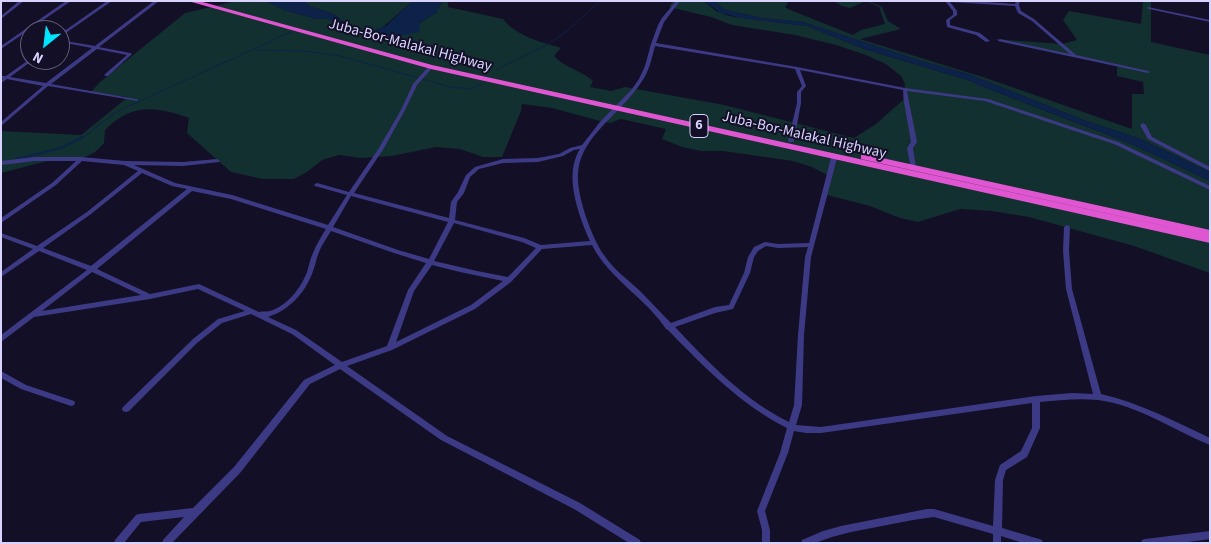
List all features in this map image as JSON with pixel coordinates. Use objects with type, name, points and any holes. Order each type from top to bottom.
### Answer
[{"type":"highway","name":"Juba-Bor-Malakal Highway","points":[[191,1],[431,68],[792,141],[1210,233]]},
{"type":"highway","name":"Juba-Bor-Malakal Highway","points":[[211,1],[505,79],[620,105],[834,158],[1210,240]]},
{"type":"street","points":[[1,18],[22,1]]},
{"type":"street","points":[[44,20],[69,1]]},
{"type":"street","points":[[70,29],[110,1]]},
{"type":"street","points":[[1,125],[48,84],[157,1]]},
{"type":"street","points":[[668,327],[601,256],[587,227],[575,174],[578,159],[585,146],[641,79],[664,17],[678,1]]},
{"type":"street","points":[[948,1],[1017,3],[1019,12],[1048,31],[1076,57]]},
{"type":"street","points":[[948,1],[955,11],[955,15],[948,20],[948,26],[978,34],[988,41]]},
{"type":"street","points":[[1149,8],[1210,21]]},
{"type":"street","points":[[1,12],[11,9]]},
{"type":"street","points":[[1,48],[20,37]]},
{"type":"street","points":[[1000,40],[1148,72]]},
{"type":"street","points":[[70,43],[130,54],[106,75]]},
{"type":"street","points":[[653,44],[797,68],[905,89],[986,100],[1116,143],[1210,188]]},
{"type":"street","points":[[1,82],[20,67]]},
{"type":"street","points":[[126,409],[220,321],[250,312],[267,315],[280,311],[301,291],[309,276],[316,253],[329,228],[403,110],[415,84],[431,68]]},
{"type":"street","points":[[792,141],[799,103],[799,92],[804,86],[797,68]]},
{"type":"street","points":[[4,78],[136,100]]},
{"type":"street","points":[[905,89],[914,142],[910,148],[913,168]]},
{"type":"street","points":[[1143,125],[1150,138],[1210,169]]},
{"type":"street","points":[[390,348],[411,290],[431,261],[452,221],[454,202],[461,194],[468,176],[477,168],[503,161],[538,160],[561,155],[572,149],[585,146]]},
{"type":"street","points":[[766,543],[766,530],[761,511],[792,427],[798,405],[800,335],[808,256],[834,158]]},
{"type":"street","points":[[1,221],[54,184],[80,159]]},
{"type":"street","points":[[1,163],[80,159],[125,163],[183,164],[217,162]]},
{"type":"street","points":[[125,163],[174,185],[258,205],[350,233],[396,252],[508,280]]},
{"type":"street","points":[[1,275],[89,213],[141,171]]},
{"type":"street","points":[[317,185],[524,240],[540,247],[594,243],[638,298],[736,391],[760,409],[792,427],[821,430],[1036,398],[1098,396],[1144,410],[1210,442]]},
{"type":"street","points":[[1,339],[92,269],[192,188]]},
{"type":"street","points":[[1067,227],[1066,251],[1069,289],[1098,396]]},
{"type":"street","points":[[1,236],[92,269],[150,296]]},
{"type":"street","points":[[668,327],[715,310],[731,307],[756,249],[765,244],[778,246],[812,245]]},
{"type":"street","points":[[166,543],[237,470],[306,382],[341,365],[390,348],[473,307],[508,280],[540,247]]},
{"type":"street","points":[[32,315],[199,286],[294,332],[444,438],[577,506],[637,543]]},
{"type":"street","points":[[1,374],[24,387],[71,403]]},
{"type":"street","points":[[997,543],[999,480],[1003,468],[1024,454],[1036,428],[1036,398]]},
{"type":"street","points":[[118,543],[139,518],[195,512]]},
{"type":"street","points":[[805,543],[823,534],[845,528],[917,514],[934,513],[1039,543]]},
{"type":"street","points":[[1145,543],[1210,535]]},
{"type":"green space","points":[[236,1],[265,1],[287,11],[318,19],[325,18],[350,26],[333,14],[314,8],[303,1],[413,1],[376,33],[397,37],[436,13],[442,1],[448,1],[448,7],[503,19],[508,25],[522,34],[537,41],[561,48],[554,56],[593,81],[590,87],[611,91],[625,87],[724,105],[854,138],[876,124],[903,100],[905,84],[901,76],[886,64],[836,45],[795,35],[732,25],[711,17],[669,7],[673,1],[704,1],[716,11],[729,16],[807,26],[864,49],[971,81],[1129,143],[1210,181],[1210,273],[1134,246],[1029,217],[992,211],[960,209],[918,222],[900,218],[870,206],[827,195],[829,176],[812,167],[793,161],[723,151],[701,151],[682,147],[662,139],[666,129],[621,119],[610,123],[552,108],[522,104],[521,111],[502,157],[483,157],[460,149],[436,147],[392,156],[361,158],[339,155],[322,160],[307,172],[294,179],[263,179],[231,172],[187,133],[189,118],[166,111],[145,109],[125,115],[115,121],[105,130],[104,143],[95,152],[85,157],[63,157],[1,173],[1,131],[81,135],[128,97],[90,93],[100,82],[185,13]]},
{"type":"green space","points":[[715,1],[786,1],[788,3],[785,7],[788,9],[853,35],[861,30],[885,24],[879,7],[866,1],[868,1],[882,7],[888,21],[901,29],[860,39],[986,78],[1132,129],[1132,94],[1144,94],[1143,82],[1117,76],[1117,66],[993,39],[1062,44],[1077,40],[1063,20],[1069,11],[1141,24],[1143,1],[1151,1],[1151,42],[1210,55],[1210,172],[1138,138],[1086,121],[968,74],[921,61],[803,22],[762,18],[723,9]]},
{"type":"green space","points":[[834,1],[866,1],[850,8]]},
{"type":"water","points":[[265,1],[303,1],[310,6],[333,14],[350,26],[348,29],[326,18],[318,19],[287,11]]},
{"type":"water","points":[[413,1],[442,1],[436,13],[419,23],[420,31],[390,36],[373,30],[386,26]]},
{"type":"water","points":[[704,1],[715,1],[723,9],[762,18],[803,22],[921,61],[968,74],[1086,121],[1138,138],[1210,172],[1210,181],[1129,143],[971,81],[864,49],[807,26],[747,19],[721,13]]},
{"type":"waterway","points":[[497,69],[547,45],[567,31],[600,1]]},
{"type":"waterway","points":[[309,21],[317,18]]},
{"type":"waterway","points":[[348,28],[373,30]]},
{"type":"waterway","points":[[81,139],[116,112],[291,32]]},
{"type":"waterway","points":[[256,50],[305,51],[340,56],[451,87],[471,89],[482,84]]},
{"type":"waterway","points":[[16,159],[61,148],[83,137]]}]
